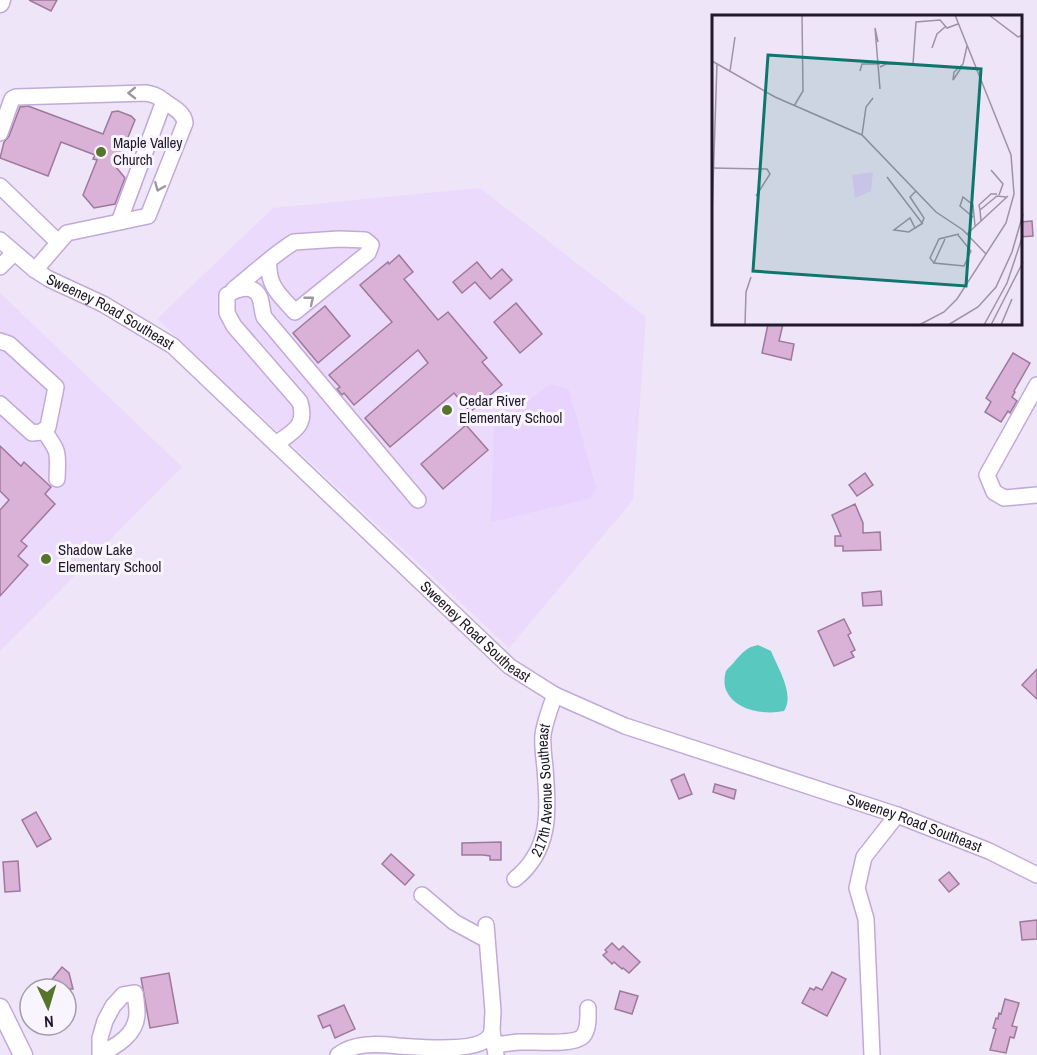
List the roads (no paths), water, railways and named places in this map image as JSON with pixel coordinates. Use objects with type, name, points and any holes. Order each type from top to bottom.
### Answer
[{"type":"main road","points":[[0,1008],[23,1055]]},
{"type":"street","points":[[0,133],[12,99],[16,97],[153,94],[180,113],[185,123],[148,216],[67,233],[35,270]]},
{"type":"street","points":[[119,222],[164,101]]},
{"type":"street","points":[[0,186],[58,242]]},
{"type":"street","name":"Sweeney Road Southeast","points":[[0,240],[49,279],[103,304],[173,346],[509,666],[555,695],[624,726],[897,815],[989,851],[1037,875]]},
{"type":"street","points":[[269,261],[270,280],[295,312],[368,253],[370,245],[365,240],[298,241],[289,245],[269,261],[227,295],[226,313],[234,326],[300,402],[302,421],[276,444]]},
{"type":"street","points":[[0,267],[14,252]]},
{"type":"street","points":[[227,295],[237,289],[246,288],[258,294],[264,317],[418,500]]},
{"type":"street","points":[[258,294],[278,292]]},
{"type":"street","points":[[0,341],[9,344],[56,387],[48,427],[36,434],[0,404]]},
{"type":"street","points":[[1037,385],[987,475],[994,492],[1004,498],[1037,495]]},
{"type":"street","points":[[44,431],[58,453],[57,479]]},
{"type":"street","name":"217th Avenue Southeast","points":[[515,879],[527,869],[539,851],[545,832],[548,799],[543,734],[555,695]]},
{"type":"street","points":[[872,1055],[866,919],[857,888],[864,857],[897,815]]},
{"type":"street","points":[[422,895],[454,922],[487,932],[494,1044]]},
{"type":"street","points":[[338,1055],[348,1049],[364,1045],[449,1052],[466,1051],[489,1041],[494,1044],[579,1039],[585,1032],[588,1022],[588,1008]]},
{"type":"place","name":"Maple Valley Church","points":[[101,152]]},
{"type":"place","name":"Cedar River Elementary School","points":[[447,410]]},
{"type":"place","name":"Shadow Lake Elementary School","points":[[46,559]]}]
